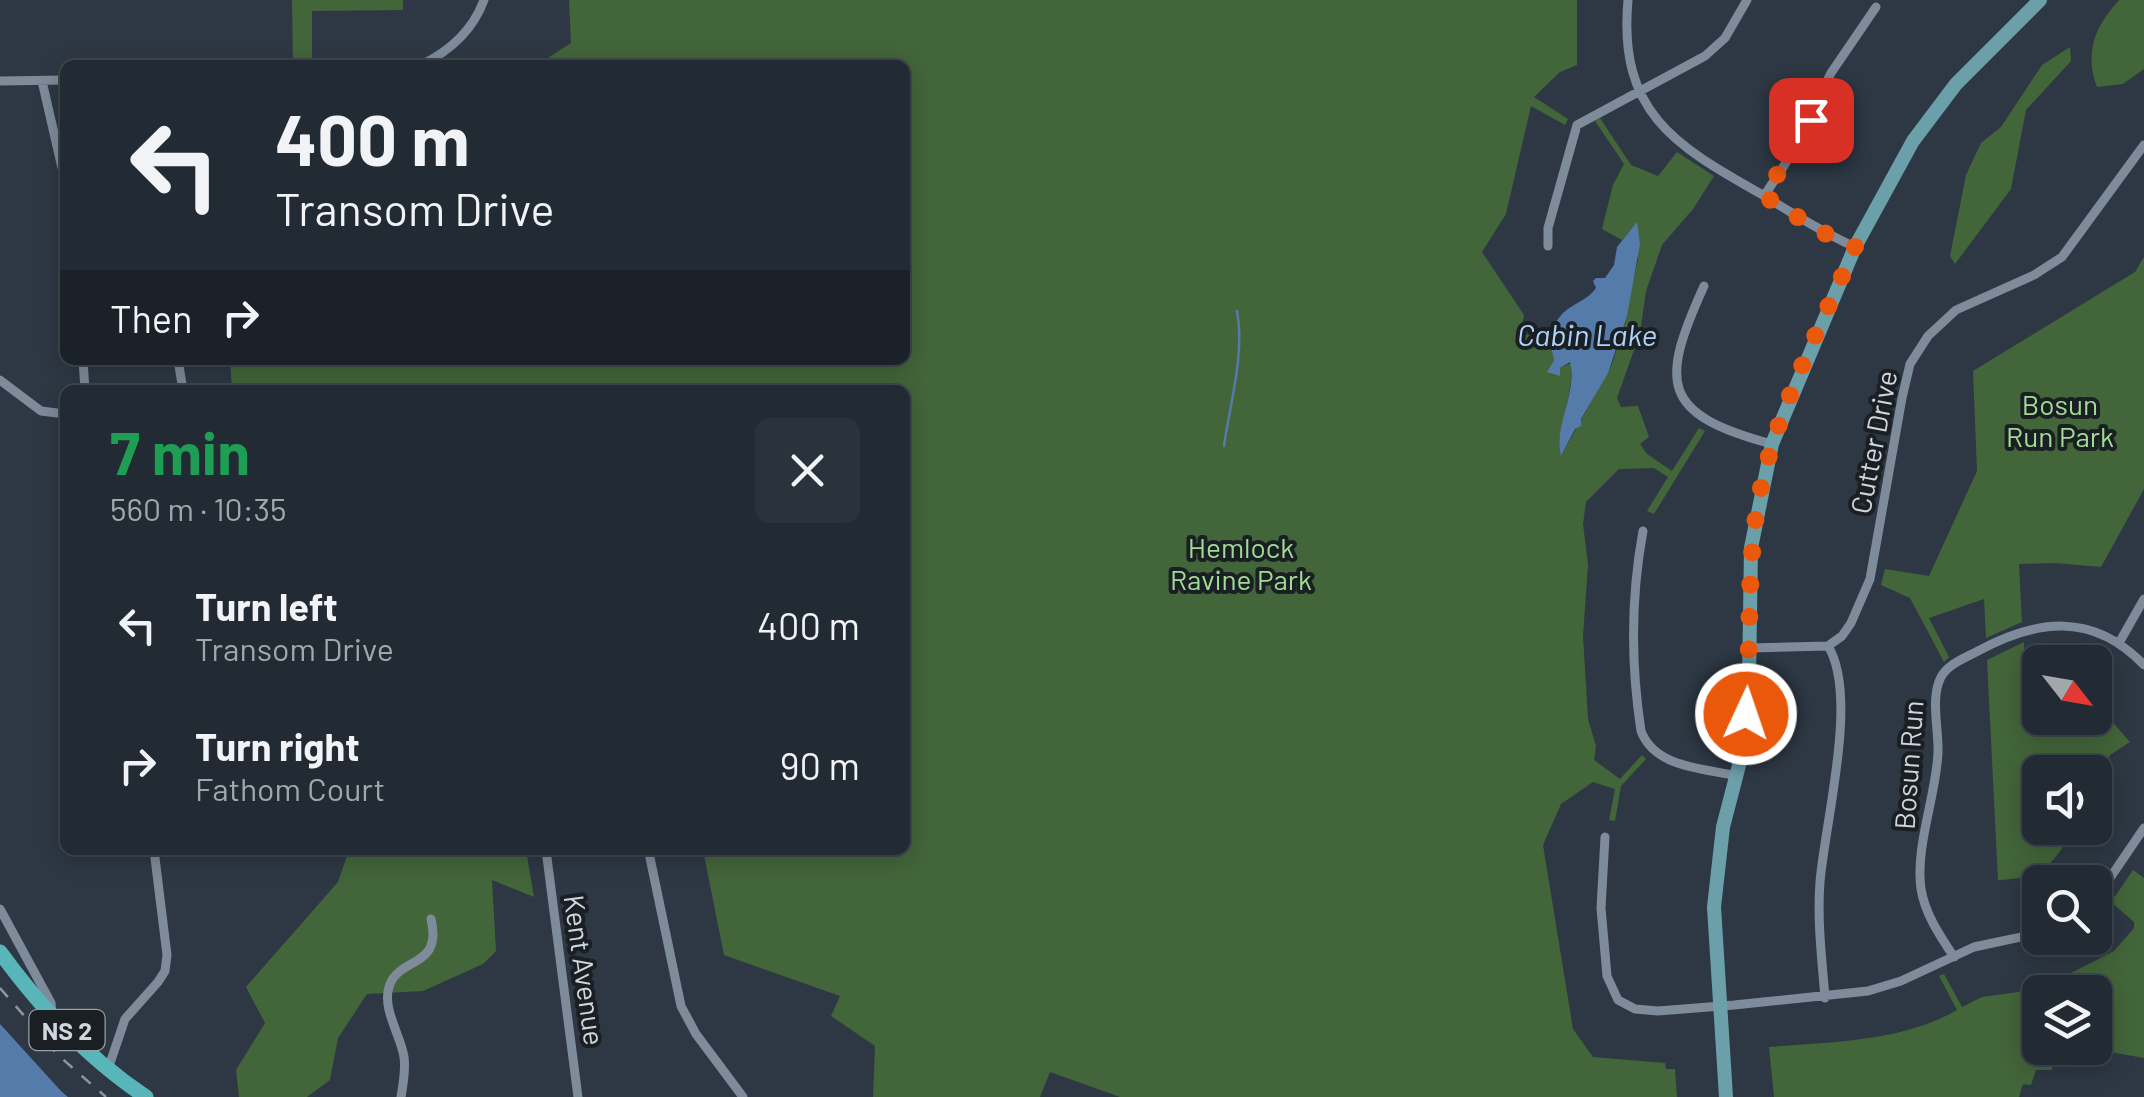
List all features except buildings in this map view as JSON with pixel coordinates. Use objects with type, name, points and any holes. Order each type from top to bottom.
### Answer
[{"type":"main road","name":"NS 2","points":[[0,952],[22,983],[52,1014],[108,1069],[146,1097]]},
{"type":"street","points":[[431,60],[443,54],[476,20],[484,0]]},
{"type":"street","points":[[1628,0],[1627,53],[1640,92],[1656,120],[1678,143],[1712,168],[1855,247]]},
{"type":"street","points":[[1548,246],[1548,228],[1577,125],[1716,48],[1747,0]]},
{"type":"street","points":[[1726,1097],[1714,906],[1723,827],[1744,746],[1751,548],[1772,444],[1855,247],[1931,115],[1956,84],[2040,0]]},
{"type":"street","points":[[1764,196],[1798,144],[1831,74],[1876,7]]},
{"type":"street","points":[[0,80],[60,80]]},
{"type":"street","points":[[42,81],[60,159]]},
{"type":"street","name":"Cutter Drive","points":[[1828,646],[1852,623],[1870,579],[1910,364],[1928,336],[1956,310],[2034,274],[2062,256],[2144,145]]},
{"type":"street","points":[[1704,286],[1677,353],[1676,387],[1708,422],[1772,444]]},
{"type":"street","points":[[0,380],[41,411],[60,413]]},
{"type":"street","points":[[1643,531],[1635,618],[1641,731],[1659,756],[1737,776]]},
{"type":"street","points":[[2119,644],[2144,599]]},
{"type":"street","name":"Bosun Run","points":[[1954,958],[1926,909],[1920,884],[1936,772],[1936,688],[1940,678],[1949,667],[2029,628],[2079,627],[2119,644],[2144,665]]},
{"type":"street","points":[[1750,648],[1828,646],[1836,659],[1842,700],[1820,884],[1825,998]]},
{"type":"street","points":[[2112,875],[2144,828]]},
{"type":"street","points":[[1605,837],[1601,908],[1611,990],[1618,1000],[1635,1009],[1825,998],[1901,982],[1974,946],[2022,937]]},
{"type":"street","points":[[108,1069],[125,1019],[165,970],[167,955],[155,855]]},
{"type":"street","name":"Kent Avenue","points":[[547,855],[578,1097]]},
{"type":"street","points":[[650,855],[680,1006],[743,1097]]},
{"type":"street","points":[[0,910],[43,987],[52,1014]]},
{"type":"street","points":[[401,1097],[405,1062],[389,1007],[388,988],[403,970],[424,957],[433,936],[431,919]]},
{"type":"green space","points":[[292,0],[403,0],[403,10],[312,11],[312,60],[293,60]]},
{"type":"green space","name":"Hemlock Ravine Park","points":[[569,0],[1577,0],[1577,65],[1560,72],[1534,97],[1568,119],[1565,125],[1531,106],[1506,214],[1482,252],[1524,315],[1521,332],[1551,344],[1554,360],[1548,371],[1558,375],[1560,368],[1571,363],[1560,435],[1561,456],[1612,364],[1638,260],[1637,224],[1622,240],[1602,229],[1613,185],[1624,164],[1595,121],[1600,118],[1631,165],[1658,176],[1677,152],[1714,176],[1693,209],[1662,245],[1646,291],[1640,333],[1617,398],[1621,407],[1638,406],[1649,437],[1640,444],[1647,454],[1672,471],[1699,428],[1705,431],[1654,514],[1647,511],[1668,477],[1654,468],[1619,469],[1586,502],[1583,524],[1588,565],[1583,636],[1588,719],[1596,746],[1594,760],[1620,779],[1642,755],[1646,759],[1621,786],[1615,821],[1609,820],[1615,789],[1593,782],[1561,804],[1543,845],[1573,1029],[1593,1057],[1665,1063],[1666,1069],[1675,1069],[1677,1097],[1120,1097],[1050,1072],[1040,1097],[873,1097],[875,1046],[831,1016],[840,996],[724,955],[704,855],[910,855],[910,385],[232,385],[230,365],[910,365],[910,60],[545,60],[571,43]]},
{"type":"green space","points":[[2119,0],[2144,0],[2144,69],[2123,84],[2097,87],[2092,63],[2094,40]]},
{"type":"green space","points":[[2070,47],[2071,61],[2026,110],[2011,189],[1955,264],[1950,256],[1966,175],[1981,143],[2001,127],[2042,65]]},
{"type":"green space","name":"Bosun Run Park","points":[[2144,257],[2144,489],[2101,567],[2019,564],[2022,622],[1986,638],[1984,599],[1929,618],[1949,657],[1944,662],[1910,598],[1881,585],[1885,569],[1929,576],[1977,471],[1973,371],[2135,272]]},
{"type":"green space","points":[[2024,642],[2022,735],[2112,735],[2112,722],[2130,742],[2110,755],[2022,755],[2022,845],[2064,845],[2048,865],[2022,865],[2022,877],[1998,880],[1987,660]]},
{"type":"green space","points":[[347,855],[527,855],[534,897],[492,880],[496,951],[483,964],[423,991],[367,994],[338,1038],[330,1080],[307,1097],[239,1097],[236,1070],[265,1023],[246,987],[338,882]]},
{"type":"green space","points":[[2133,870],[2144,878],[2144,1058],[2112,1052],[2112,975],[2067,975],[2112,955],[2134,928],[2134,922],[2112,901]]},
{"type":"green space","points":[[1944,974],[1962,1007],[1982,997],[2022,991],[2022,1065],[2055,1065],[2051,1070],[2036,1070],[2031,1085],[2023,1084],[2019,1097],[1774,1097],[1769,1047],[1865,1039],[1936,1021],[1957,1010],[1939,976]]},
{"type":"water","name":"Cabin Lake","points":[[1637,222],[1640,244],[1627,316],[1608,373],[1561,456],[1560,433],[1572,374],[1570,362],[1560,368],[1560,376],[1547,372],[1554,360],[1548,333],[1563,313],[1593,292],[1596,278],[1605,278],[1614,265],[1617,247]]},
{"type":"water","points":[[0,1024],[61,1091],[68,1097],[0,1097]]},
{"type":"waterway","points":[[1224,446],[1238,361],[1237,311]]},
{"type":"railway","points":[[0,988],[59,1056],[106,1097]]},
{"type":"route","points":[[1746,714],[1751,548],[1761,486],[1772,444],[1855,247],[1820,231],[1764,196],[1811,120]]}]
